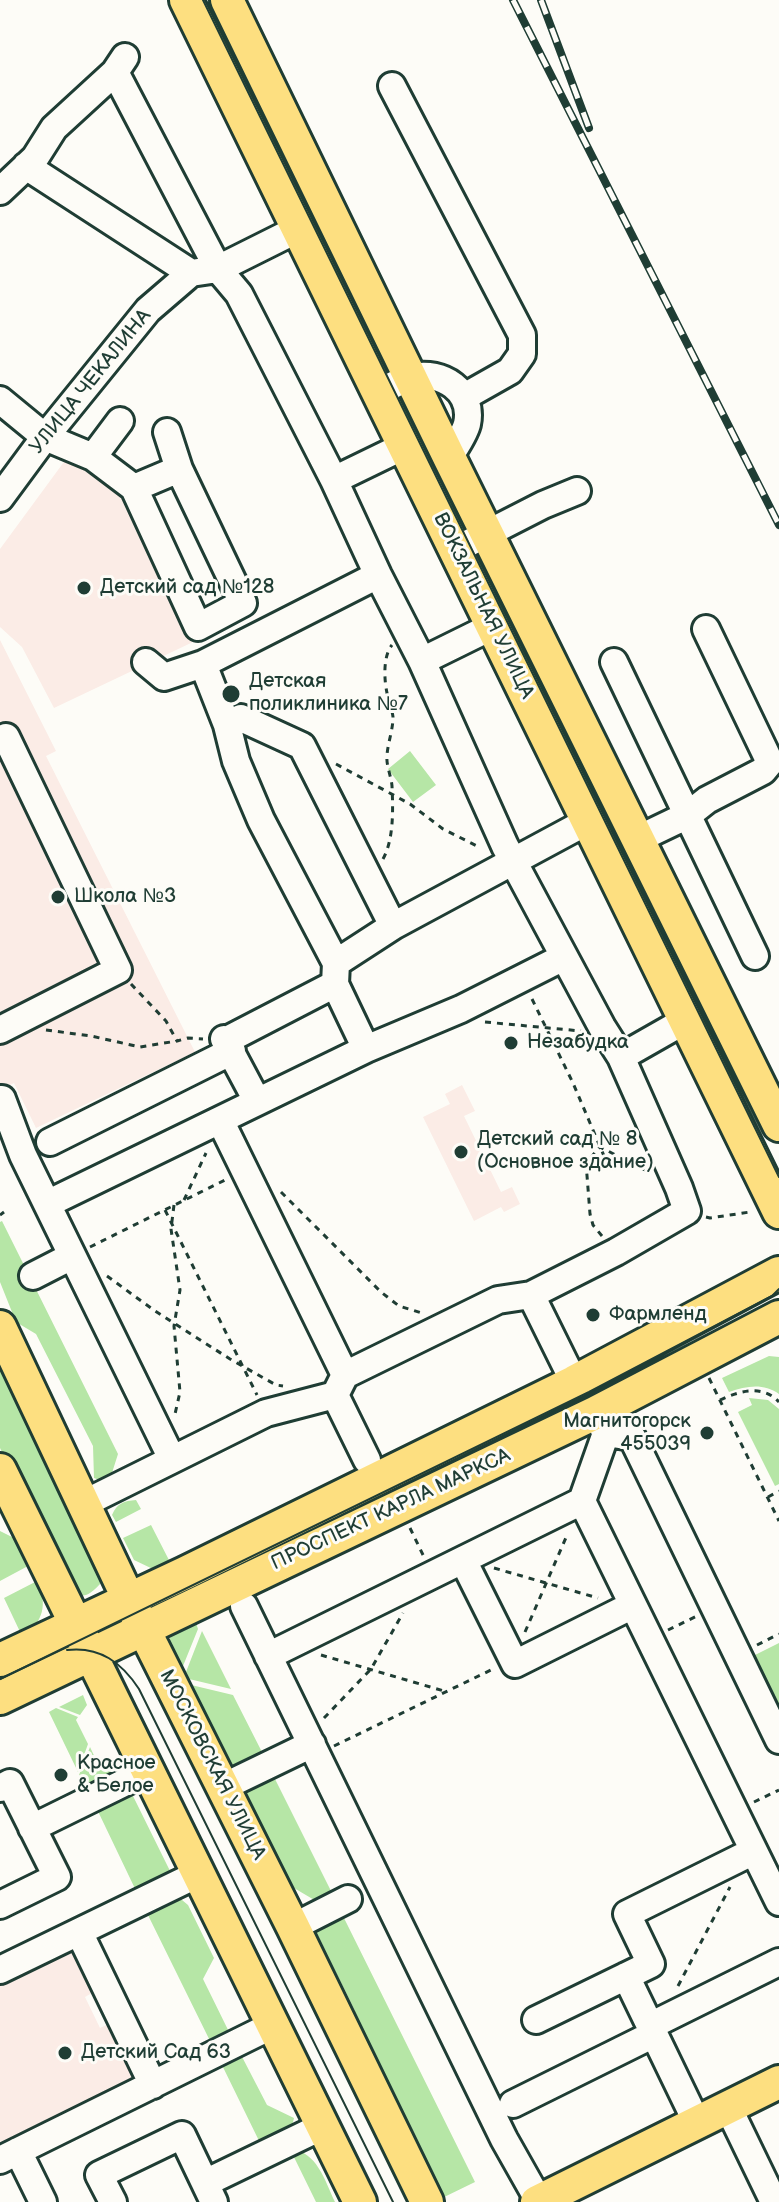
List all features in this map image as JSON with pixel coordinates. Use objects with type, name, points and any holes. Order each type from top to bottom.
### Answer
[{"type":"main road","name":"ВОКЗАЛЬНАЯ УЛИЦА","points":[[186,0],[686,1020],[767,1212]]},
{"type":"main road","name":"ВОКЗАЛЬНАЯ УЛИЦА","points":[[227,0],[449,457],[777,1115]]},
{"type":"main road","name":"ПРОСПЕКТ КАРЛА МАРКСА","points":[[0,1660],[574,1382],[775,1272]]},
{"type":"main road","name":"ПРОСПЕКТ КАРЛА МАРКСА","points":[[0,1698],[143,1628],[600,1423],[779,1317]]},
{"type":"main road","name":"МОСКОВСКАЯ УЛИЦА","points":[[0,1327],[128,1598],[427,2202]]},
{"type":"main road","points":[[0,1470],[9,1512],[91,1653],[360,2202]]},
{"type":"main road","points":[[538,2202],[779,2082]]},
{"type":"street","points":[[0,191],[35,158],[54,128],[120,64],[218,269],[239,294],[334,480],[422,661],[509,854],[621,1057],[683,1200],[616,1252],[531,1295],[498,1300],[340,1385],[168,1452],[83,1504]]},
{"type":"street","points":[[392,86],[522,335],[522,354],[510,371],[464,397]]},
{"type":"street","points":[[26,166],[191,273],[218,269],[298,229]]},
{"type":"street","name":"УЛИЦА ЧЕКАЛИНА","points":[[0,498],[148,310],[191,273]]},
{"type":"street","points":[[378,393],[420,376],[442,378],[455,385],[464,397],[466,425],[449,457]]},
{"type":"street","points":[[0,400],[45,437],[93,457],[134,488],[198,627],[243,603],[179,469],[167,432]]},
{"type":"street","points":[[93,457],[120,421]]},
{"type":"street","points":[[334,480],[404,446]]},
{"type":"street","points":[[134,488],[179,469]]},
{"type":"street","points":[[455,550],[577,491]]},
{"type":"street","points":[[146,662],[164,677],[203,664],[378,575]]},
{"type":"street","points":[[422,661],[493,626]]},
{"type":"street","points":[[638,839],[688,815],[707,800],[763,771],[768,765],[767,756],[706,629]]},
{"type":"street","points":[[614,662],[755,956]]},
{"type":"street","points":[[203,664],[227,725],[236,761],[335,973],[366,1049]]},
{"type":"street","points":[[227,725],[241,718],[302,746],[393,926]]},
{"type":"street","points":[[0,740],[6,737],[118,970],[10,1025]]},
{"type":"street","points":[[50,1142],[335,973],[393,926],[509,854],[588,821]]},
{"type":"street","points":[[47,1204],[366,1049],[461,1009],[564,957]]},
{"type":"street","points":[[621,1057],[686,1020]]},
{"type":"street","points":[[225,1040],[257,1101]]},
{"type":"street","points":[[0,1100],[23,1155],[168,1452]]},
{"type":"street","points":[[220,1120],[340,1385],[367,1460]]},
{"type":"street","points":[[33,1276],[72,1256]]},
{"type":"street","points":[[531,1295],[574,1382]]},
{"type":"street","points":[[779,1740],[632,1437],[600,1423],[582,1501],[735,1812],[750,1853],[779,1902]]},
{"type":"street","points":[[279,1651],[582,1501]]},
{"type":"street","points":[[463,1560],[515,1664],[631,1606]]},
{"type":"street","points":[[244,1606],[279,1651],[366,1890],[538,2202]]},
{"type":"street","points":[[223,1787],[312,1745]]},
{"type":"street","points":[[32,1828],[148,1771]]},
{"type":"street","points":[[0,1788],[10,1783],[57,1877],[0,1905]]},
{"type":"street","points":[[536,2020],[651,1964],[627,1914],[750,1853]]},
{"type":"street","points":[[0,1970],[198,1874]]},
{"type":"street","points":[[293,1927],[366,1890]]},
{"type":"street","points":[[79,1932],[153,2085]]},
{"type":"street","points":[[513,2104],[779,1962]]},
{"type":"street","points":[[626,1976],[655,2027],[697,2123]]},
{"type":"street","points":[[43,2202],[9,2156],[273,2025]]},
{"type":"street","points":[[728,2107],[772,2198]]},
{"type":"street","points":[[113,2202],[99,2175],[182,2135],[209,2192],[323,2126]]},
{"type":"path","points":[[376,894],[375,879],[389,847],[392,784],[387,757],[393,723],[385,664],[388,649],[406,630]]},
{"type":"path","points":[[304,750],[391,793],[462,840],[482,849],[509,854]]},
{"type":"path","points":[[118,970],[166,1021],[177,1041]]},
{"type":"path","points":[[521,979],[610,1170]]},
{"type":"path","points":[[461,1009],[482,1022],[502,1025],[581,1031],[602,1027]]},
{"type":"path","points":[[10,1025],[91,1036],[140,1047],[188,1038]]},
{"type":"path","points":[[184,1200],[203,1160],[209,1136],[220,1120]]},
{"type":"path","points":[[600,1147],[710,1218],[767,1212]]},
{"type":"path","points":[[600,1147],[586,1163],[590,1214],[593,1225],[616,1252]]},
{"type":"path","points":[[72,1256],[245,1170],[258,1174],[292,1202],[351,1263],[399,1306],[435,1316],[449,1324]]},
{"type":"path","points":[[168,1452],[180,1392],[175,1323],[180,1290],[171,1229],[174,1205]]},
{"type":"path","points":[[165,1210],[266,1413]]},
{"type":"path","points":[[72,1256],[103,1273],[134,1297],[243,1367],[276,1385],[287,1387]]},
{"type":"path","points":[[709,1378],[779,1521]]},
{"type":"path","points":[[720,1400],[749,1390],[764,1391],[779,1402]]},
{"type":"path","points":[[767,1497],[779,1491]]},
{"type":"path","points":[[312,1745],[446,1691],[513,1659],[582,1501]]},
{"type":"path","points":[[312,1745],[371,1669],[426,1578],[409,1525]]},
{"type":"path","points":[[463,1560],[631,1606]]},
{"type":"path","points":[[650,1639],[715,1607]]},
{"type":"path","points":[[738,1655],[779,1634]]},
{"type":"path","points":[[279,1651],[371,1669],[446,1691]]},
{"type":"path","points":[[735,1812],[779,1790]]},
{"type":"path","points":[[655,2027],[750,1853]]},
{"type":"shaded area","name":"Детский сад №128","points":[[69,455],[126,493],[193,642],[54,708],[22,647],[0,627],[0,549]]},
{"type":"shaded area","name":"Школа №3","points":[[0,640],[56,751],[46,756],[195,1052],[36,1128],[14,1083],[0,1090]]},
{"type":"shaded area","name":"Детский сад № 8 (Основное здание)","points":[[462,1085],[475,1111],[464,1116],[501,1192],[512,1187],[520,1204],[504,1212],[501,1207],[474,1221],[423,1117],[450,1104],[445,1094]]},
{"type":"shaded area","name":"Детский Сад 63","points":[[75,1941],[99,1989],[85,1997],[100,2028],[115,2021],[143,2077],[0,2147],[0,1978]]},
{"type":"green space","points":[[410,751],[436,785],[413,802],[388,769]]},
{"type":"green space","points":[[2,1221],[118,1454],[111,1476],[102,1481],[94,1478],[93,1446],[36,1334],[16,1322],[0,1282]]},
{"type":"green space","points":[[769,1356],[779,1357],[779,1394],[755,1387],[729,1392],[722,1378]]},
{"type":"green space","points":[[0,1362],[100,1573],[100,1584],[85,1595],[68,1590],[0,1448]]},
{"type":"green space","points":[[749,1398],[768,1400],[779,1409],[779,1484],[775,1486],[738,1412],[752,1405]]},
{"type":"green space","points":[[136,1500],[141,1509],[116,1522],[112,1515],[116,1508],[124,1502]]},
{"type":"green space","points":[[151,1525],[171,1564],[155,1570],[134,1560],[123,1538]]},
{"type":"green space","points":[[0,1531],[14,1538],[28,1566],[0,1581]]},
{"type":"green space","points":[[37,1581],[42,1612],[35,1625],[22,1636],[4,1598]]},
{"type":"green space","points":[[194,1617],[198,1629],[183,1666],[173,1672],[168,1651],[171,1633]]},
{"type":"green space","points":[[202,1631],[231,1689],[189,1679],[186,1672]]},
{"type":"green space","points":[[779,1643],[779,1715],[751,1657]]},
{"type":"green space","points":[[187,1684],[233,1695],[265,1758],[232,1774]]},
{"type":"green space","points":[[83,1695],[87,1705],[80,1715],[59,1707]]},
{"type":"green space","points":[[56,1708],[78,1717],[76,1720],[88,1744],[78,1772],[49,1712]]},
{"type":"green space","points":[[90,1747],[99,1766],[119,1768],[118,1773],[89,1794],[79,1775]]},
{"type":"green space","points":[[270,1769],[333,1895],[316,1901],[272,1872],[237,1793]]},
{"type":"green space","points":[[127,1792],[133,1796],[171,1873],[139,1897],[94,1803]]},
{"type":"green space","points":[[176,1895],[188,1905],[214,1958],[203,1979],[233,2040],[214,2049],[144,1907]]},
{"type":"green space","points":[[340,1910],[475,2182],[436,2201],[351,2030],[355,2011],[312,1924]]},
{"type":"green space","points":[[239,2051],[267,2105],[294,2118],[286,2133],[263,2149],[220,2061]]},
{"type":"green space","points":[[290,2149],[307,2155],[313,2161],[335,2202],[316,2202]]},
{"type":"tram line","points":[[203,0],[779,1177]]},
{"type":"tram line","points":[[0,1679],[589,1392],[772,1296],[779,1289]]},
{"type":"tram line","points":[[67,1650],[90,1651],[109,1658],[125,1671],[139,1689],[393,2202]]},
{"type":"railway","points":[[513,0],[779,525]]},
{"type":"railway","points":[[541,0],[589,128]]},
{"type":"place","name":"Детский сад №128","points":[[84,588]]},
{"type":"place","name":"Детская поликлиника №7","points":[[231,694]]},
{"type":"place","name":"Школа №3","points":[[58,897]]},
{"type":"place","name":"Незабудка","points":[[511,1043]]},
{"type":"place","name":"Детский сад № 8 (Основное здание)","points":[[461,1152]]},
{"type":"place","name":"Фармленд","points":[[593,1315]]},
{"type":"place","name":"Магнитогорск 455039","points":[[707,1433]]},
{"type":"place","name":"Красное & Белое","points":[[61,1775]]},
{"type":"place","name":"Детский Сад 63","points":[[65,2053]]}]
